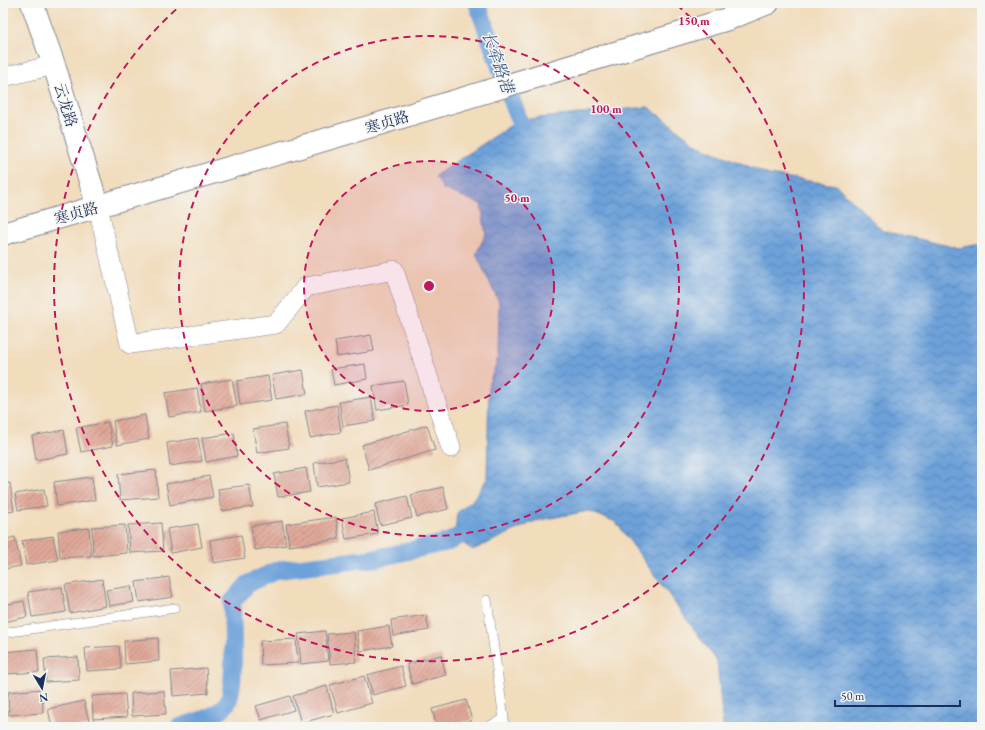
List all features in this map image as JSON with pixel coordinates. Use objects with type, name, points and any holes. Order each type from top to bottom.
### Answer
[{"type":"street","name":"云龙路","points":[[32,3],[54,65],[98,207]]},
{"type":"street","name":"寒贞路","points":[[3,234],[382,124],[728,19],[768,3]]},
{"type":"street","points":[[3,77],[54,65]]},
{"type":"street","points":[[98,207],[130,344],[276,324],[306,287],[394,270],[451,448]]},
{"type":"lane","points":[[487,600],[504,719],[487,727]]},
{"type":"lane","points":[[3,633],[175,608]]},
{"type":"water","points":[[648,107],[698,145],[769,175],[836,185],[883,231],[958,248],[982,244],[982,727],[723,727],[717,661],[616,522],[588,511],[535,521],[473,550],[455,538],[457,513],[472,501],[487,479],[489,383],[498,359],[499,302],[476,254],[486,234],[481,204],[443,189],[435,176],[519,120]]},
{"type":"building","points":[[371,335],[374,351],[337,357],[335,341]]},
{"type":"building","points":[[365,364],[367,379],[334,385],[331,369]]},
{"type":"building","points":[[303,370],[307,394],[276,399],[272,375]]},
{"type":"building","points":[[268,376],[272,400],[240,405],[237,381]]},
{"type":"building","points":[[232,379],[237,406],[205,411],[201,384]]},
{"type":"building","points":[[404,381],[408,405],[377,410],[373,386]]},
{"type":"building","points":[[197,388],[201,412],[169,417],[165,393]]},
{"type":"building","points":[[371,397],[375,421],[343,426],[339,402]]},
{"type":"building","points":[[337,405],[341,432],[310,438],[305,411]]},
{"type":"building","points":[[145,415],[149,439],[117,445],[113,421]]},
{"type":"building","points":[[108,422],[113,446],[81,452],[76,428]]},
{"type":"building","points":[[285,424],[289,448],[257,453],[253,429]]},
{"type":"building","points":[[427,425],[435,450],[369,470],[362,445]]},
{"type":"building","points":[[64,430],[68,454],[36,460],[32,436]]},
{"type":"building","points":[[234,433],[237,456],[206,462],[202,438]]},
{"type":"building","points":[[198,438],[202,461],[170,466],[167,443]]},
{"type":"building","points":[[345,458],[349,482],[317,487],[314,463]]},
{"type":"building","points":[[306,468],[310,492],[278,497],[274,474]]},
{"type":"building","points":[[156,470],[158,497],[120,500],[118,474]]},
{"type":"building","points":[[209,476],[213,497],[170,505],[166,484]]},
{"type":"building","points":[[92,477],[95,500],[57,506],[54,482]]},
{"type":"building","points":[[10,483],[14,511],[3,513],[3,484]]},
{"type":"building","points":[[249,485],[253,507],[221,511],[218,489]]},
{"type":"building","points":[[443,487],[448,509],[417,517],[411,495]]},
{"type":"building","points":[[44,489],[47,506],[18,510],[15,494]]},
{"type":"building","points":[[407,496],[412,518],[380,525],[375,504]]},
{"type":"building","points":[[374,512],[378,534],[346,539],[342,518]]},
{"type":"building","points":[[336,517],[339,539],[289,546],[286,524]]},
{"type":"building","points":[[282,521],[286,545],[255,550],[251,526]]},
{"type":"building","points":[[161,523],[163,551],[130,553],[128,525]]},
{"type":"building","points":[[198,524],[202,547],[171,553],[167,529]]},
{"type":"building","points":[[125,525],[127,553],[93,556],[92,527]]},
{"type":"building","points":[[89,528],[91,556],[60,558],[58,531]]},
{"type":"building","points":[[241,535],[245,558],[213,563],[210,540]]},
{"type":"building","points":[[53,536],[58,560],[26,565],[22,541]]},
{"type":"building","points":[[15,537],[21,566],[3,569],[3,540]]},
{"type":"building","points":[[169,577],[173,597],[139,602],[136,582]]},
{"type":"building","points":[[102,579],[106,606],[70,613],[65,585]]},
{"type":"building","points":[[131,586],[134,602],[109,606],[106,590]]},
{"type":"building","points":[[62,587],[66,612],[32,617],[28,592]]},
{"type":"building","points":[[24,601],[27,617],[3,622],[3,605]]},
{"type":"building","points":[[426,615],[429,630],[393,636],[391,620]]},
{"type":"building","points":[[389,626],[392,646],[360,651],[357,631]]},
{"type":"building","points":[[325,631],[328,661],[301,664],[298,634]]},
{"type":"building","points":[[354,632],[356,662],[330,664],[327,634]]},
{"type":"building","points":[[158,638],[159,661],[125,664],[124,641]]},
{"type":"building","points":[[296,639],[298,663],[261,665],[260,641]]},
{"type":"building","points":[[119,646],[121,669],[87,671],[85,648]]},
{"type":"building","points":[[37,649],[39,672],[5,674],[4,652]]},
{"type":"building","points":[[441,655],[446,675],[412,684],[407,664]]},
{"type":"building","points":[[78,657],[79,680],[46,682],[44,659]]},
{"type":"building","points":[[401,666],[406,686],[373,695],[367,675]]},
{"type":"building","points":[[206,668],[208,693],[173,696],[171,671]]},
{"type":"building","points":[[364,676],[372,703],[338,713],[330,685]]},
{"type":"building","points":[[327,686],[334,714],[301,723],[293,696]]},
{"type":"building","points":[[42,689],[43,713],[9,715],[8,692]]},
{"type":"building","points":[[164,691],[166,714],[132,716],[131,693]]},
{"type":"building","points":[[125,694],[127,717],[93,719],[92,696]]},
{"type":"building","points":[[290,696],[294,710],[261,720],[256,706]]},
{"type":"building","points":[[466,700],[472,720],[447,727],[437,727],[432,709]]},
{"type":"building","points":[[84,701],[90,725],[80,727],[52,727],[48,709]]},
{"type":"waterway","name":"长牵路港","points":[[477,3],[519,120]]},
{"type":"waterway","points":[[179,727],[210,716],[226,705],[232,686],[233,672],[232,602],[248,584],[277,570],[377,558],[448,542],[476,527]]}]
